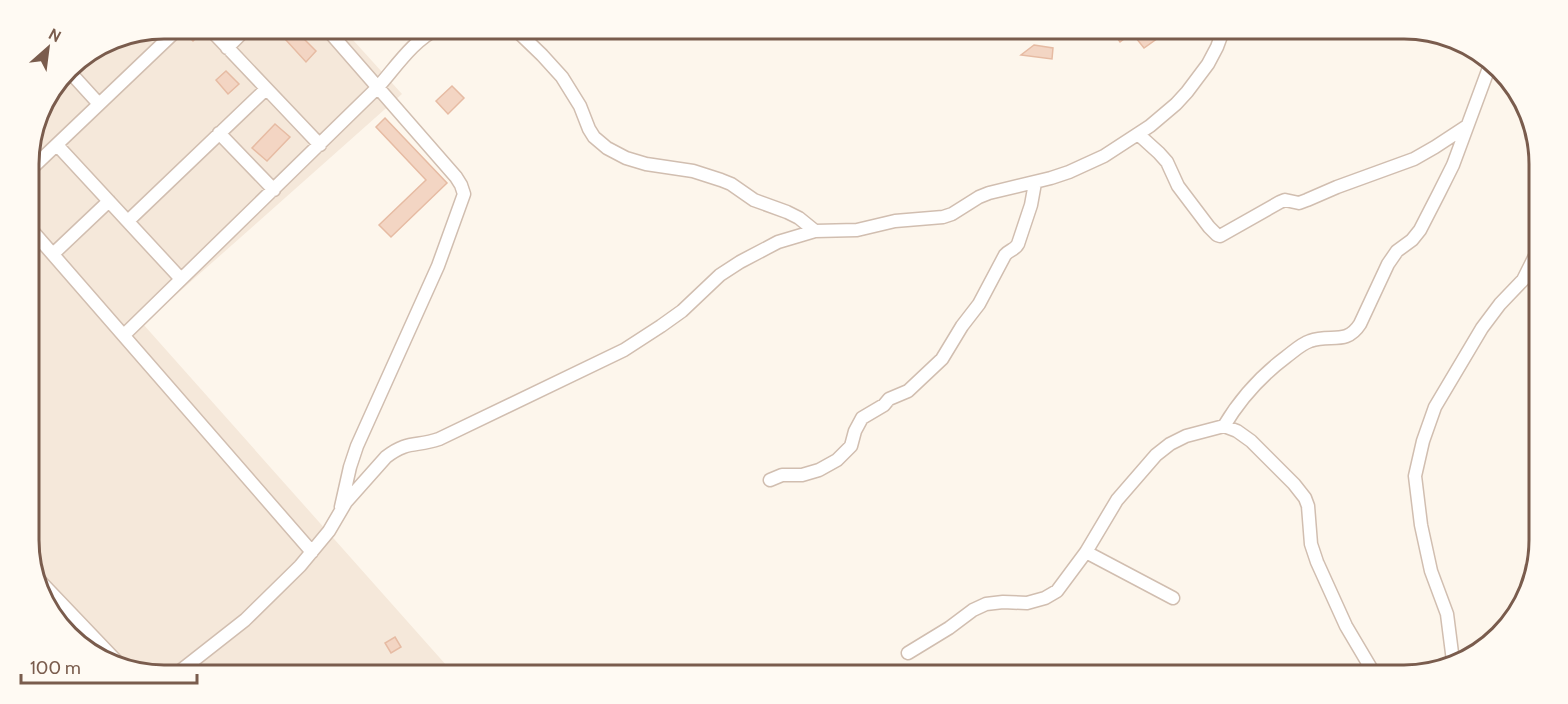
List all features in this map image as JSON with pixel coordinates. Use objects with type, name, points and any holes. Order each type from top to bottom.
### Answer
[{"type":"street","points":[[39,162],[167,39]]},
{"type":"street","points":[[219,39],[320,145]]},
{"type":"street","points":[[227,48],[236,39]]},
{"type":"street","points":[[336,39],[456,177],[464,194],[438,266],[357,446],[340,510]]},
{"type":"street","points":[[123,335],[320,145],[423,39]]},
{"type":"street","points":[[525,39],[562,77],[580,106],[589,129],[607,148],[626,158],[646,164],[693,171],[721,180],[754,200],[787,212],[815,231]]},
{"type":"street","points":[[188,665],[245,620],[286,580],[329,531],[346,502],[393,452],[408,445],[439,440],[624,350],[682,311],[720,275],[778,242],[815,231],[857,230],[895,221],[943,217],[989,193],[1060,176],[1087,165],[1112,152],[1163,116],[1187,92],[1208,64],[1220,39]]},
{"type":"street","points":[[1224,426],[1258,381],[1295,350],[1311,341],[1341,338],[1355,332],[1388,264],[1420,230],[1453,165],[1487,72]]},
{"type":"street","points":[[75,78],[99,104]]},
{"type":"street","points":[[128,221],[266,89]]},
{"type":"street","points":[[1138,134],[1167,162],[1178,186],[1209,227],[1220,236],[1285,200],[1299,203],[1414,159],[1467,126]]},
{"type":"street","points":[[219,133],[274,190]]},
{"type":"street","points":[[57,145],[181,279]]},
{"type":"street","points":[[770,480],[782,475],[802,475],[819,470],[837,460],[850,447],[862,418],[884,405],[888,399],[908,391],[942,359],[962,326],[979,304],[1005,255],[1017,247],[1031,205],[1035,183]]},
{"type":"street","points":[[53,254],[109,201]]},
{"type":"street","points":[[39,238],[312,552]]},
{"type":"street","points":[[1452,655],[1447,614],[1431,571],[1421,525],[1415,476],[1423,441],[1435,407],[1482,328],[1500,304],[1523,280],[1529,268]]},
{"type":"street","points":[[908,653],[973,610],[986,604],[1027,603],[1045,598],[1057,591],[1086,552],[1117,500],[1156,455],[1170,444],[1186,436],[1224,426],[1237,431],[1251,441],[1305,498],[1308,506],[1311,544],[1317,562],[1346,626],[1369,665]]},
{"type":"street","points":[[1086,552],[1173,598]]},
{"type":"street","points":[[52,593],[106,650]]},
{"type":"shaded area","points":[[156,39],[352,39],[402,94],[143,324],[446,665],[164,665],[132,661],[102,648],[88,639],[65,616],[49,588],[40,556],[39,156],[46,124],[56,102],[74,78],[78,78],[78,74],[95,60],[124,46]]},
{"type":"building","points":[[285,39],[304,39],[316,51],[306,62]]},
{"type":"building","points":[[1137,39],[1157,39],[1144,48]]},
{"type":"building","points":[[1034,45],[1053,48],[1052,59],[1021,55]]},
{"type":"building","points":[[226,71],[239,84],[228,94],[216,80]]},
{"type":"building","points":[[452,86],[464,98],[448,114],[436,101]]},
{"type":"building","points":[[385,118],[447,183],[391,237],[379,225],[426,180],[376,127]]},
{"type":"building","points":[[275,124],[290,137],[267,161],[252,148]]},
{"type":"building","points":[[395,637],[401,647],[391,653],[385,643]]}]
